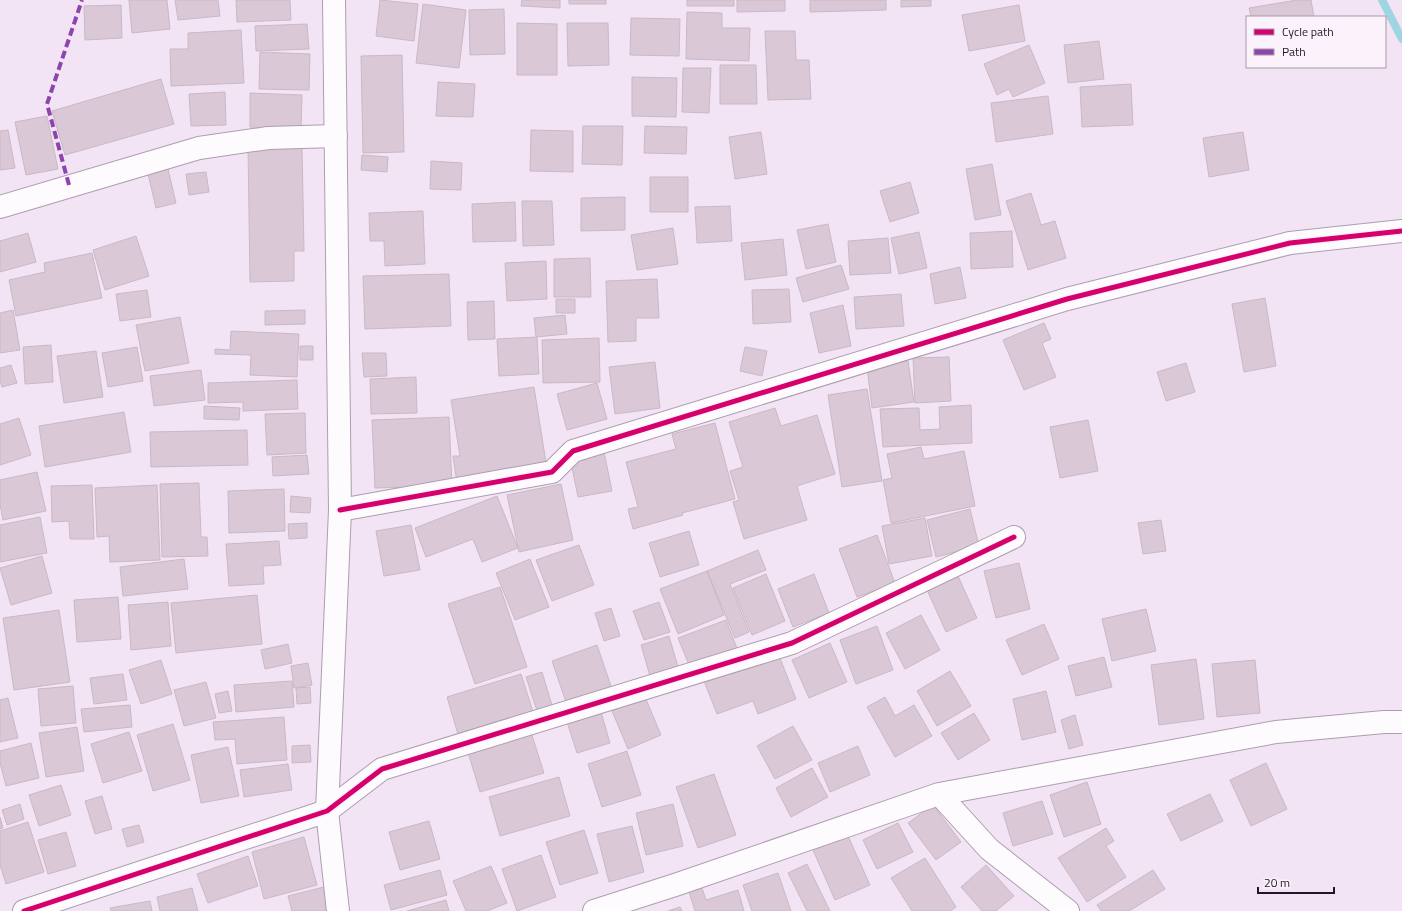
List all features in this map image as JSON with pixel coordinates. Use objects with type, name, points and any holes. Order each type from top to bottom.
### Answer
[{"type":"street","points":[[334,0],[340,510],[327,811],[338,911]]},
{"type":"street","points":[[0,207],[199,148],[268,138],[336,136]]},
{"type":"street","points":[[340,510],[552,472],[573,451],[1075,297],[1290,243],[1402,231]]},
{"type":"street","points":[[24,911],[327,811],[382,769],[792,643],[1014,537]]},
{"type":"street","points":[[594,911],[675,885],[939,794],[1276,732],[1384,722],[1402,722]]},
{"type":"street","points":[[939,794],[989,849],[1068,911]]},
{"type":"building","points":[[129,0],[167,0],[170,29],[132,33]]},
{"type":"building","points":[[175,0],[218,0],[220,16],[178,20]]},
{"type":"building","points":[[236,0],[290,0],[291,20],[237,22]]},
{"type":"building","points":[[380,0],[418,4],[414,41],[376,36]]},
{"type":"building","points":[[522,0],[560,0],[560,8],[521,6]]},
{"type":"building","points":[[569,0],[606,0],[606,4],[569,4]]},
{"type":"building","points":[[687,0],[734,0],[734,6],[687,6]]},
{"type":"building","points":[[737,0],[785,0],[785,11],[737,12]]},
{"type":"building","points":[[810,0],[886,0],[886,10],[810,12]]},
{"type":"building","points":[[901,0],[931,0],[931,6],[901,7]]},
{"type":"building","points":[[1297,0],[1311,0],[1314,16],[1251,16],[1249,8]]},
{"type":"building","points":[[423,4],[466,10],[459,68],[416,63]]},
{"type":"building","points":[[121,5],[122,38],[85,40],[84,6]]},
{"type":"building","points":[[1019,5],[1025,41],[969,51],[962,15]]},
{"type":"building","points":[[504,9],[505,54],[470,55],[469,10]]},
{"type":"building","points":[[687,12],[722,13],[722,28],[750,28],[749,61],[686,59]]},
{"type":"building","points":[[631,18],[680,19],[679,56],[630,55]]},
{"type":"building","points":[[517,23],[557,24],[557,75],[517,75]]},
{"type":"building","points":[[567,23],[608,23],[609,65],[568,66]]},
{"type":"building","points":[[307,24],[309,49],[256,51],[255,26]]},
{"type":"building","points":[[241,30],[244,83],[171,86],[170,49],[188,49],[188,33]]},
{"type":"building","points":[[765,31],[795,31],[796,60],[809,60],[811,99],[768,100]]},
{"type":"building","points":[[1099,41],[1104,79],[1068,83],[1064,45]]},
{"type":"building","points":[[1029,45],[1045,83],[1013,97],[1009,89],[997,95],[984,64]]},
{"type":"building","points":[[260,52],[310,54],[309,90],[259,89]]},
{"type":"building","points":[[402,55],[404,152],[363,153],[361,56]]},
{"type":"building","points":[[720,65],[756,65],[757,104],[720,104]]},
{"type":"building","points":[[683,68],[711,68],[709,113],[682,112]]},
{"type":"building","points":[[632,77],[677,78],[676,117],[632,116]]},
{"type":"building","points":[[161,79],[174,124],[65,155],[52,111]]},
{"type":"building","points":[[438,82],[475,84],[473,117],[436,116]]},
{"type":"building","points":[[1131,84],[1133,125],[1082,127],[1080,87]]},
{"type":"building","points":[[225,92],[226,125],[191,126],[189,94]]},
{"type":"building","points":[[250,93],[302,95],[301,129],[250,127]]},
{"type":"building","points":[[1048,96],[1053,134],[996,142],[991,103]]},
{"type":"building","points":[[47,116],[58,169],[26,175],[15,122]]},
{"type":"building","points":[[583,126],[623,126],[622,165],[582,164]]},
{"type":"building","points":[[645,126],[687,127],[686,154],[644,153]]},
{"type":"building","points":[[8,130],[15,168],[0,170],[0,131]]},
{"type":"building","points":[[531,130],[573,131],[573,172],[530,171]]},
{"type":"building","points":[[761,132],[767,174],[735,179],[729,137]]},
{"type":"building","points":[[1243,132],[1249,170],[1209,177],[1203,138]]},
{"type":"building","points":[[302,147],[304,251],[294,251],[294,281],[250,282],[248,148]]},
{"type":"building","points":[[362,155],[388,157],[387,172],[361,170]]},
{"type":"building","points":[[431,161],[462,163],[461,190],[430,189]]},
{"type":"building","points":[[992,164],[1001,215],[975,220],[966,169]]},
{"type":"building","points":[[168,169],[176,203],[156,208],[148,174]]},
{"type":"building","points":[[206,172],[209,192],[189,195],[186,174]]},
{"type":"building","points":[[650,177],[688,177],[688,212],[650,212]]},
{"type":"building","points":[[910,182],[919,213],[890,222],[880,191]]},
{"type":"building","points":[[1031,193],[1041,225],[1055,221],[1066,258],[1028,270],[1006,201]]},
{"type":"building","points":[[625,197],[625,230],[581,231],[581,198]]},
{"type":"building","points":[[522,201],[552,201],[554,245],[523,246]]},
{"type":"building","points":[[515,202],[516,241],[473,242],[472,204]]},
{"type":"building","points":[[730,206],[732,241],[697,243],[695,207]]},
{"type":"building","points":[[423,211],[425,264],[385,266],[384,241],[370,241],[369,213]]},
{"type":"building","points":[[828,224],[836,262],[806,269],[797,230]]},
{"type":"building","points":[[673,228],[678,264],[637,270],[631,235]]},
{"type":"building","points":[[1012,231],[1013,267],[971,269],[970,233]]},
{"type":"building","points":[[919,232],[927,268],[899,274],[891,238]]},
{"type":"building","points":[[28,233],[36,262],[0,272],[0,241]]},
{"type":"building","points":[[136,236],[149,276],[105,290],[93,250]]},
{"type":"building","points":[[888,238],[891,273],[850,275],[848,241]]},
{"type":"building","points":[[783,239],[787,275],[745,280],[741,243]]},
{"type":"building","points":[[92,253],[102,298],[16,316],[9,280],[45,272],[44,263]]},
{"type":"building","points":[[590,258],[591,297],[554,297],[554,259]]},
{"type":"building","points":[[546,261],[547,299],[507,301],[505,263]]},
{"type":"building","points":[[841,265],[849,289],[803,302],[796,278]]},
{"type":"building","points":[[960,267],[966,298],[935,304],[930,274]]},
{"type":"building","points":[[449,274],[451,326],[365,329],[363,276]]},
{"type":"building","points":[[657,279],[659,318],[636,318],[636,341],[608,342],[606,281]]},
{"type":"building","points":[[789,289],[791,322],[753,324],[752,290]]},
{"type":"building","points":[[147,290],[151,317],[120,321],[116,294]]},
{"type":"building","points":[[901,294],[904,326],[856,329],[854,297]]},
{"type":"building","points":[[1265,298],[1276,366],[1244,372],[1232,304]]},
{"type":"building","points":[[556,299],[575,299],[575,313],[556,313]]},
{"type":"building","points":[[494,301],[495,339],[468,340],[467,302]]},
{"type":"building","points":[[843,305],[851,346],[819,353],[810,313]]},
{"type":"building","points":[[13,310],[20,350],[0,353],[0,313]]},
{"type":"building","points":[[305,310],[305,324],[265,325],[265,311]]},
{"type":"building","points":[[565,315],[567,334],[536,337],[534,318]]},
{"type":"building","points":[[180,317],[189,363],[145,371],[136,325]]},
{"type":"building","points":[[1044,323],[1051,339],[1042,343],[1056,377],[1024,390],[1003,340]]},
{"type":"building","points":[[231,331],[299,334],[297,377],[250,375],[251,355],[215,354],[215,349],[230,350]]},
{"type":"building","points":[[537,337],[539,374],[499,376],[497,339]]},
{"type":"building","points":[[599,338],[600,382],[543,383],[542,340]]},
{"type":"building","points":[[51,345],[53,382],[25,384],[23,347]]},
{"type":"building","points":[[300,346],[313,346],[313,360],[300,360]]},
{"type":"building","points":[[137,347],[143,381],[108,387],[102,353]]},
{"type":"building","points":[[745,347],[767,351],[762,376],[740,371]]},
{"type":"building","points":[[96,351],[103,397],[64,403],[57,356]]},
{"type":"building","points":[[362,353],[386,353],[387,376],[364,377]]},
{"type":"building","points":[[949,357],[951,401],[915,403],[913,358]]},
{"type":"building","points":[[908,361],[914,402],[872,408],[867,367]]},
{"type":"building","points":[[655,362],[660,408],[615,414],[609,367]]},
{"type":"building","points":[[1186,363],[1195,392],[1166,401],[1157,372]]},
{"type":"building","points":[[11,365],[17,383],[2,387],[0,381],[0,368]]},
{"type":"building","points":[[201,370],[205,400],[154,406],[150,376]]},
{"type":"building","points":[[416,377],[417,413],[371,414],[370,379]]},
{"type":"building","points":[[297,380],[298,409],[243,411],[243,402],[208,403],[208,383]]},
{"type":"building","points":[[597,383],[607,419],[567,430],[557,394]]},
{"type":"building","points":[[534,387],[547,469],[457,483],[453,456],[460,456],[451,400]]},
{"type":"building","points":[[867,389],[882,481],[842,487],[828,395]]},
{"type":"building","points":[[971,405],[972,443],[883,447],[880,409],[919,408],[920,430],[940,429],[939,407]]},
{"type":"building","points":[[204,406],[240,408],[239,420],[204,419]]},
{"type":"building","points":[[775,408],[781,426],[817,415],[835,474],[797,486],[807,520],[744,539],[733,502],[739,500],[730,471],[743,467],[729,422]]},
{"type":"building","points":[[124,412],[131,452],[45,467],[39,426]]},
{"type":"building","points":[[305,413],[306,453],[267,455],[265,414]]},
{"type":"building","points":[[449,417],[452,486],[375,488],[372,420]]},
{"type":"building","points":[[19,418],[31,455],[0,465],[0,424]]},
{"type":"building","points":[[1088,420],[1098,471],[1060,478],[1050,427]]},
{"type":"building","points":[[715,423],[735,499],[682,513],[683,515],[633,529],[628,509],[638,507],[626,462],[676,449],[672,434]]},
{"type":"building","points":[[247,430],[248,465],[151,467],[150,432]]},
{"type":"building","points":[[921,447],[924,459],[964,451],[975,506],[891,523],[883,480],[892,478],[887,454]]},
{"type":"building","points":[[604,452],[612,491],[578,497],[570,458]]},
{"type":"building","points":[[307,455],[309,474],[273,476],[272,457]]},
{"type":"building","points":[[37,472],[46,511],[3,520],[0,504],[0,480]]},
{"type":"building","points":[[199,483],[201,537],[207,537],[208,556],[162,557],[160,484]]},
{"type":"building","points":[[561,484],[573,540],[519,552],[507,495]]},
{"type":"building","points":[[92,485],[94,539],[70,539],[69,521],[52,522],[51,486]]},
{"type":"building","points":[[157,485],[160,560],[110,562],[109,536],[97,537],[95,488]]},
{"type":"building","points":[[284,489],[285,531],[229,533],[228,491]]},
{"type":"building","points":[[291,496],[311,498],[310,513],[290,512]]},
{"type":"building","points":[[497,496],[518,548],[482,562],[473,539],[426,557],[415,528]]},
{"type":"building","points":[[970,509],[979,546],[936,557],[927,520]]},
{"type":"building","points":[[40,517],[47,553],[0,562],[0,525]]},
{"type":"building","points":[[925,518],[932,556],[889,564],[882,526]]},
{"type":"building","points":[[1161,520],[1166,551],[1143,554],[1138,523]]},
{"type":"building","points":[[307,523],[307,538],[289,539],[288,524]]},
{"type":"building","points":[[411,525],[420,570],[384,576],[376,531]]},
{"type":"building","points":[[689,531],[699,565],[660,577],[649,543]]},
{"type":"building","points":[[877,535],[895,583],[857,597],[839,549]]},
{"type":"building","points":[[279,541],[281,565],[263,566],[264,584],[229,586],[226,544]]},
{"type":"building","points":[[579,545],[594,585],[552,601],[536,560]]},
{"type":"building","points":[[758,550],[766,570],[730,584],[749,632],[735,638],[707,571]]},
{"type":"building","points":[[42,556],[52,593],[11,605],[0,568]]},
{"type":"building","points":[[184,559],[188,589],[123,596],[120,567]]},
{"type":"building","points":[[530,559],[549,607],[515,620],[496,573]]},
{"type":"building","points":[[1019,563],[1030,609],[996,618],[984,571]]},
{"type":"building","points":[[707,571],[724,615],[678,634],[660,589]]},
{"type":"building","points":[[766,574],[785,621],[752,635],[733,588]]},
{"type":"building","points":[[814,574],[829,613],[793,627],[778,589]]},
{"type":"building","points":[[958,576],[977,618],[946,632],[927,590]]},
{"type":"building","points":[[500,587],[527,667],[475,684],[448,604]]},
{"type":"building","points":[[257,595],[262,644],[176,653],[171,603]]},
{"type":"building","points":[[118,597],[121,639],[77,642],[74,600]]},
{"type":"building","points":[[168,602],[171,646],[131,650],[128,605]]},
{"type":"building","points":[[659,602],[670,632],[644,640],[633,611]]},
{"type":"building","points":[[611,608],[620,636],[604,641],[595,613]]},
{"type":"building","points":[[1146,609],[1156,651],[1112,661],[1102,619]]},
{"type":"building","points":[[59,610],[70,682],[14,690],[3,618]]},
{"type":"building","points":[[921,615],[940,650],[905,669],[886,633]]},
{"type":"building","points":[[726,620],[738,651],[691,670],[678,638]]},
{"type":"building","points":[[1044,624],[1059,659],[1022,675],[1006,640]]},
{"type":"building","points":[[877,626],[893,670],[856,684],[840,640]]},
{"type":"building","points":[[669,636],[678,667],[650,676],[641,645]]},
{"type":"building","points":[[830,643],[847,682],[809,698],[792,660]]},
{"type":"building","points":[[288,644],[292,663],[265,669],[261,650]]},
{"type":"building","points":[[597,645],[612,689],[567,705],[552,661]]},
{"type":"building","points":[[778,653],[796,699],[758,714],[753,701],[717,714],[704,681]]},
{"type":"building","points":[[1104,657],[1112,687],[1076,696],[1068,666]]},
{"type":"building","points":[[1196,659],[1204,719],[1159,725],[1151,665]]},
{"type":"building","points":[[161,660],[172,694],[141,704],[129,670]]},
{"type":"building","points":[[1255,660],[1260,713],[1217,717],[1212,664]]},
{"type":"building","points":[[308,663],[312,685],[294,688],[291,666]]},
{"type":"building","points":[[950,671],[971,706],[937,726],[917,691]]},
{"type":"building","points":[[542,672],[554,712],[539,717],[526,677]]},
{"type":"building","points":[[123,674],[127,700],[94,704],[90,678]]},
{"type":"building","points":[[521,674],[535,718],[460,741],[447,697]]},
{"type":"building","points":[[292,681],[294,707],[236,712],[234,685]]},
{"type":"building","points":[[206,682],[216,718],[184,726],[174,690]]},
{"type":"building","points":[[73,686],[76,723],[41,726],[38,689]]},
{"type":"building","points":[[310,687],[311,703],[297,704],[296,688]]},
{"type":"building","points":[[228,691],[232,711],[219,713],[215,694]]},
{"type":"building","points":[[1046,691],[1056,732],[1022,740],[1013,699]]},
{"type":"building","points":[[645,697],[661,735],[628,749],[612,711]]},
{"type":"building","points":[[885,697],[895,716],[914,705],[932,736],[895,757],[867,707]]},
{"type":"building","points":[[8,698],[18,738],[0,742],[0,700]]},
{"type":"building","points":[[130,705],[132,727],[84,732],[81,709]]},
{"type":"building","points":[[601,712],[610,743],[577,753],[567,722]]},
{"type":"building","points":[[974,713],[990,740],[958,760],[941,733]]},
{"type":"building","points":[[1075,715],[1083,745],[1069,749],[1061,720]]},
{"type":"building","points":[[284,717],[287,760],[237,764],[235,739],[215,740],[213,722]]},
{"type":"building","points":[[173,724],[190,780],[153,791],[137,735]]},
{"type":"building","points":[[793,726],[812,760],[775,779],[757,746]]},
{"type":"building","points":[[77,727],[84,771],[46,777],[39,733]]},
{"type":"building","points":[[530,729],[544,773],[480,792],[467,749]]},
{"type":"building","points":[[129,732],[142,771],[103,783],[91,744]]},
{"type":"building","points":[[31,743],[39,778],[6,786],[0,763],[0,751]]},
{"type":"building","points":[[310,745],[311,762],[292,763],[292,746]]},
{"type":"building","points":[[858,746],[870,775],[830,792],[818,763]]},
{"type":"building","points":[[228,747],[239,796],[201,803],[191,755]]},
{"type":"building","points":[[627,751],[641,795],[602,807],[588,764]]},
{"type":"building","points":[[1266,763],[1287,809],[1251,826],[1230,780]]},
{"type":"building","points":[[288,764],[292,790],[244,797],[240,770]]},
{"type":"building","points":[[812,768],[828,797],[791,817],[776,788]]},
{"type":"building","points":[[714,774],[736,835],[698,848],[676,787]]},
{"type":"building","points":[[559,777],[570,816],[500,836],[489,797]]},
{"type":"building","points":[[1087,782],[1101,824],[1064,837],[1050,795]]},
{"type":"building","points":[[61,785],[71,815],[39,826],[29,795]]},
{"type":"building","points":[[1210,794],[1223,821],[1181,841],[1167,814]]},
{"type":"building","points":[[102,796],[112,829],[95,834],[85,801]]},
{"type":"building","points":[[1042,801],[1053,834],[1013,846],[1003,813]]},
{"type":"building","points":[[20,804],[24,819],[7,825],[2,810]]},
{"type":"building","points":[[673,804],[683,846],[646,855],[636,813]]},
{"type":"building","points":[[933,805],[961,842],[936,860],[908,823]]},
{"type":"building","points":[[0,817],[3,828],[0,829]]},
{"type":"building","points":[[429,821],[440,859],[400,870],[389,832]]},
{"type":"building","points":[[28,822],[44,872],[6,884],[0,865],[0,831]]},
{"type":"building","points":[[898,823],[913,852],[877,869],[863,840]]},
{"type":"building","points":[[139,825],[144,842],[127,847],[122,829]]},
{"type":"building","points":[[632,826],[644,872],[609,882],[597,834]]},
{"type":"building","points":[[1106,828],[1114,841],[1106,846],[1126,877],[1087,902],[1058,858]]},
{"type":"building","points":[[584,830],[598,873],[560,885],[546,842]]},
{"type":"building","points":[[66,832],[76,866],[48,874],[38,840]]},
{"type":"building","points":[[848,836],[870,885],[835,900],[813,850]]},
{"type":"building","points":[[304,837],[317,885],[264,899],[252,852]]},
{"type":"building","points":[[541,855],[556,897],[517,911],[502,869]]},
{"type":"building","points":[[248,856],[258,886],[208,903],[197,874]]},
{"type":"building","points":[[925,858],[956,907],[950,911],[912,911],[891,878]]},
{"type":"building","points":[[807,864],[830,911],[807,911],[788,873]]},
{"type":"building","points":[[986,865],[1014,896],[996,911],[982,911],[961,887]]},
{"type":"building","points":[[491,866],[507,903],[487,911],[466,911],[453,881]]},
{"type":"building","points":[[440,870],[447,895],[391,910],[384,885]]},
{"type":"building","points":[[1153,870],[1165,889],[1129,911],[1101,911],[1097,905]]},
{"type":"building","points":[[778,873],[791,911],[752,911],[743,885]]},
{"type":"building","points":[[328,886],[334,908],[323,911],[292,911],[288,896]]},
{"type":"building","points":[[192,888],[198,911],[160,911],[157,897]]},
{"type":"building","points":[[702,888],[706,900],[738,890],[744,911],[695,911],[689,892]]},
{"type":"building","points":[[446,900],[449,911],[407,911]]},
{"type":"building","points":[[150,901],[152,911],[111,911],[110,908]]},
{"type":"building","points":[[680,907],[682,911],[668,911]]},
{"type":"waterway","points":[[1382,0],[1402,39]]},
{"type":"marked path","points":[[69,185],[47,104],[82,0]]},
{"type":"cycle path","points":[[340,510],[552,472],[573,451],[1067,299],[1290,243],[1402,231]]},
{"type":"cycle path","points":[[24,911],[327,811],[382,769],[792,643],[1014,537]]}]
